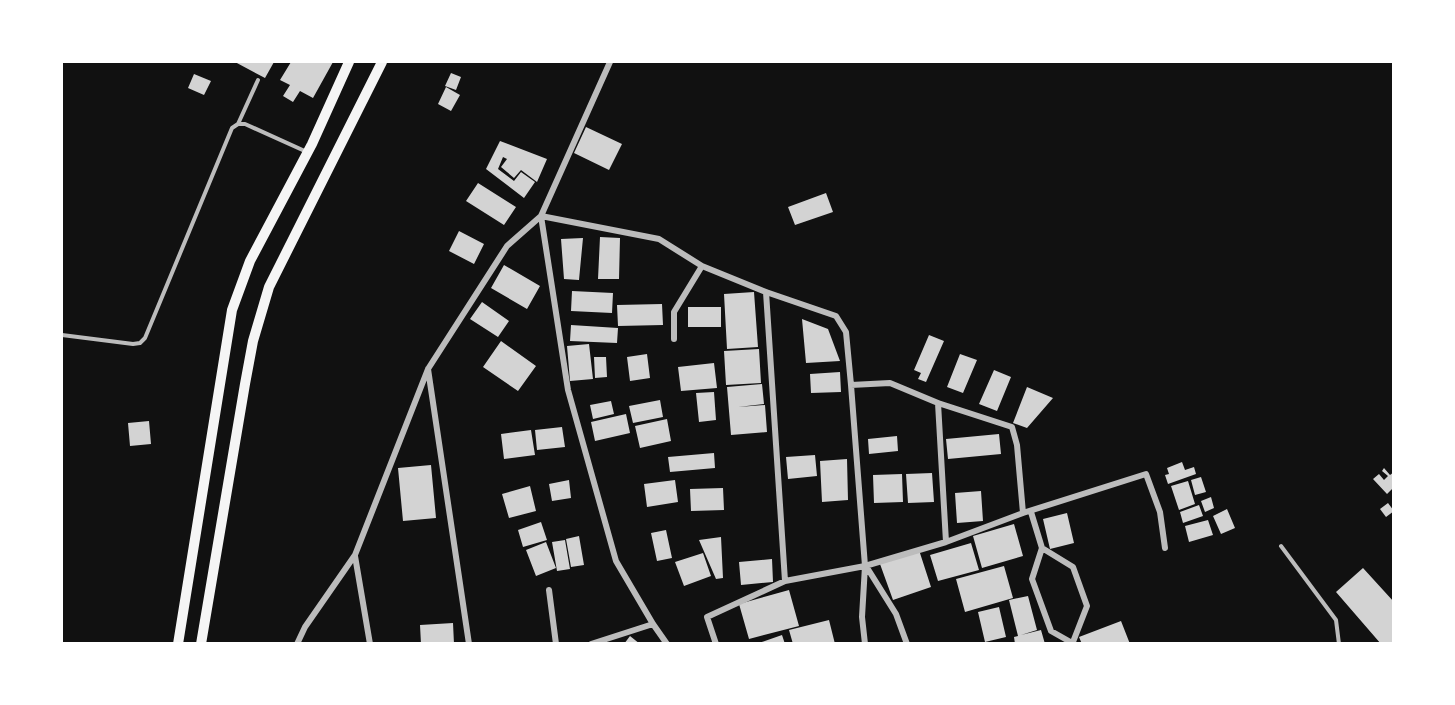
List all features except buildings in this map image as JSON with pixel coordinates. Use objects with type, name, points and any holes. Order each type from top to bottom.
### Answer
[{"type":"main road","points":[[178,644],[232,310],[250,261],[308,152],[349,62]]},
{"type":"main road","points":[[201,644],[253,341],[266,296],[282,257],[382,62]]},
{"type":"street","points":[[297,644],[305,627],[355,555],[428,369],[507,246],[541,216],[610,62]]},
{"type":"street","points":[[541,216],[659,239],[702,267],[836,316],[846,332],[851,385],[865,566],[862,617],[865,644]]},
{"type":"street","points":[[541,216],[568,390],[616,561],[653,624],[668,644]]},
{"type":"street","points":[[674,339],[674,312],[702,267]]},
{"type":"street","points":[[766,292],[785,581]]},
{"type":"street","points":[[428,369],[469,644]]},
{"type":"street","points":[[851,385],[890,383],[938,403],[1012,427],[1017,445],[1023,513]]},
{"type":"street","points":[[938,403],[946,542]]},
{"type":"street","points":[[716,644],[707,617],[785,581],[865,566],[946,542],[1023,513],[1146,474],[1160,513],[1165,548]]},
{"type":"street","points":[[1031,512],[1042,548],[1032,579],[1050,631],[1074,643],[1087,606],[1073,567],[1042,548]]},
{"type":"street","points":[[355,555],[370,644]]},
{"type":"street","points":[[865,566],[897,614],[907,644]]},
{"type":"street","points":[[549,590],[556,644]]},
{"type":"street","points":[[591,644],[653,624]]},
{"type":"lane","points":[[62,335],[133,344],[140,343],[145,338],[232,128],[238,124],[258,80]]},
{"type":"lane","points":[[238,124],[245,124],[308,152]]},
{"type":"lane","points":[[1281,546],[1336,620],[1339,644]]}]
